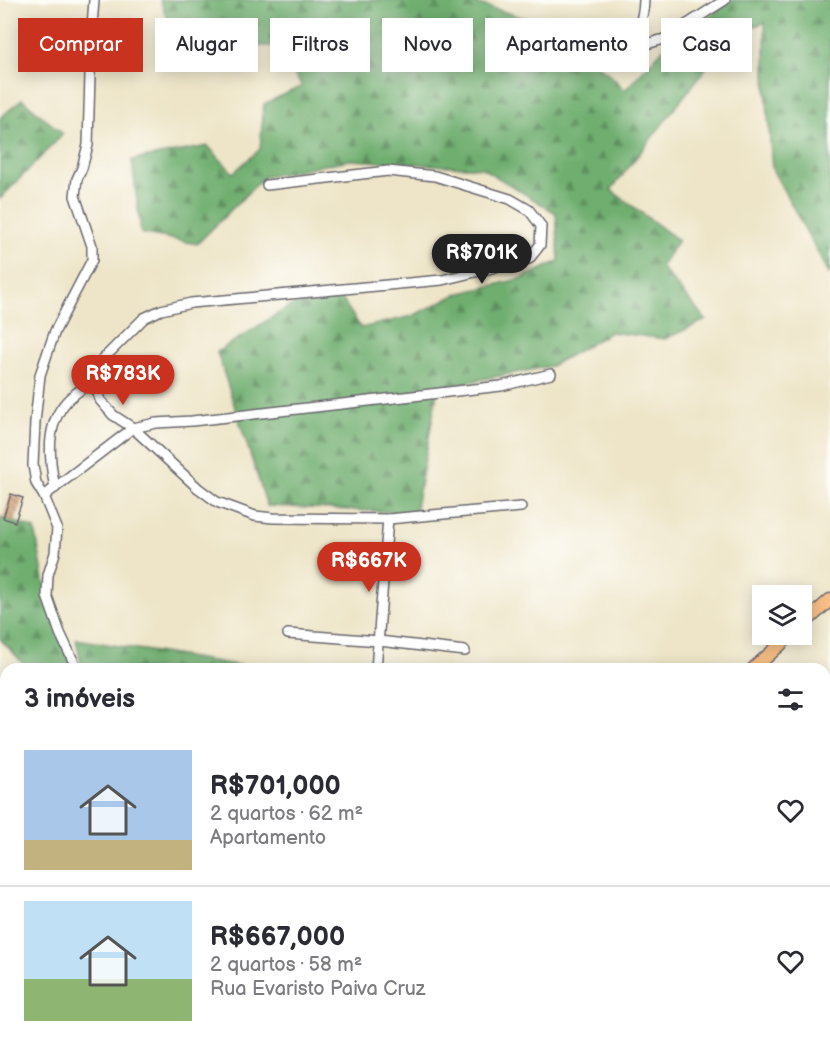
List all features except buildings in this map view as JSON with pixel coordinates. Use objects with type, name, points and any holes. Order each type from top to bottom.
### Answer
[{"type":"main road","points":[[812,616],[830,600]]},
{"type":"main road","points":[[760,663],[780,645]]},
{"type":"street","points":[[74,663],[57,626],[47,596],[48,574],[58,536],[44,496],[36,483],[33,465],[34,422],[40,375],[55,331],[92,260],[92,246],[75,196],[77,179],[88,145],[94,0]]},
{"type":"street","points":[[641,18],[644,0]]},
{"type":"street","points":[[649,43],[664,39],[725,0]]},
{"type":"street","points":[[55,488],[51,469],[50,438],[57,416],[68,401],[94,381],[103,359],[144,318],[161,310],[190,303],[442,280],[529,259],[540,245],[541,226],[529,210],[510,199],[435,176],[388,171],[267,185]]},
{"type":"street","points":[[44,496],[133,428],[156,423],[192,421],[501,386],[551,374]]},
{"type":"street","points":[[94,381],[100,399],[113,415],[133,428],[198,488],[217,502],[255,516],[388,519],[521,507]]},
{"type":"street","points":[[377,663],[388,519]]},
{"type":"street","points":[[288,634],[465,651]]},
{"type":"green space","points":[[160,0],[466,0],[524,18],[485,18],[485,72],[607,72],[625,90],[642,72],[649,72],[649,64],[661,51],[661,72],[703,72],[611,190],[678,240],[661,267],[706,320],[665,339],[611,332],[551,366],[438,388],[415,513],[267,506],[217,352],[290,306],[342,299],[361,328],[412,316],[457,294],[523,278],[559,261],[556,213],[482,168],[350,160],[264,177],[197,244],[141,233],[132,160],[208,146],[233,173],[260,149],[264,104],[302,86],[293,72],[370,72],[370,18],[270,18],[270,46],[258,46],[258,18],[167,18]]},
{"type":"green space","points":[[733,0],[830,0],[830,275],[772,169],[765,74],[765,22],[752,27],[752,18],[707,18]]},
{"type":"green space","points":[[22,99],[63,134],[0,199],[0,118]]},
{"type":"green space","points":[[0,517],[35,529],[47,596],[73,660],[69,663],[22,663],[0,639]]},
{"type":"green space","points":[[76,639],[224,663],[81,663]]}]
